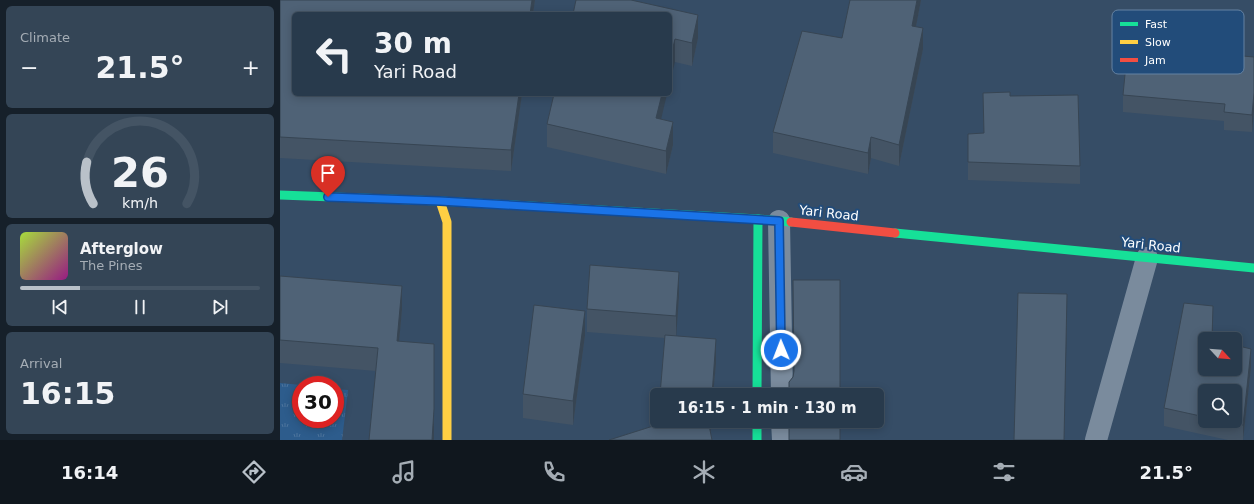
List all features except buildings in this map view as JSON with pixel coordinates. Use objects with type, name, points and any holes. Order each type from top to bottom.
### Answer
[{"type":"street","name":"Yari Road","points":[[280,195],[440,201],[769,220],[1254,268]]},
{"type":"street","points":[[440,201],[447,222],[447,440]]},
{"type":"street","points":[[757,388],[769,220]]},
{"type":"street","points":[[769,220],[781,388]]},
{"type":"street","points":[[1096,440],[1147,258]]},
{"type":"street","points":[[757,428],[757,440]]},
{"type":"street","points":[[782,428],[783,440]]},
{"type":"green space","points":[[280,383],[292,384],[292,428],[343,428],[342,440],[280,440]]},
{"type":"green space","points":[[344,390],[348,390],[344,423]]},
{"type":"traffic: fast","points":[[280,195],[440,201],[791,222]]},
{"type":"traffic: fast","points":[[757,388],[758,219]]},
{"type":"traffic: fast","points":[[895,233],[1254,268]]},
{"type":"traffic: fast","points":[[757,428],[757,440]]},
{"type":"traffic: slow","points":[[440,201],[447,222],[447,440]]},
{"type":"traffic: jam","points":[[791,222],[895,233]]},
{"type":"route","points":[[328,197],[440,201],[779,221],[781,350]]}]
